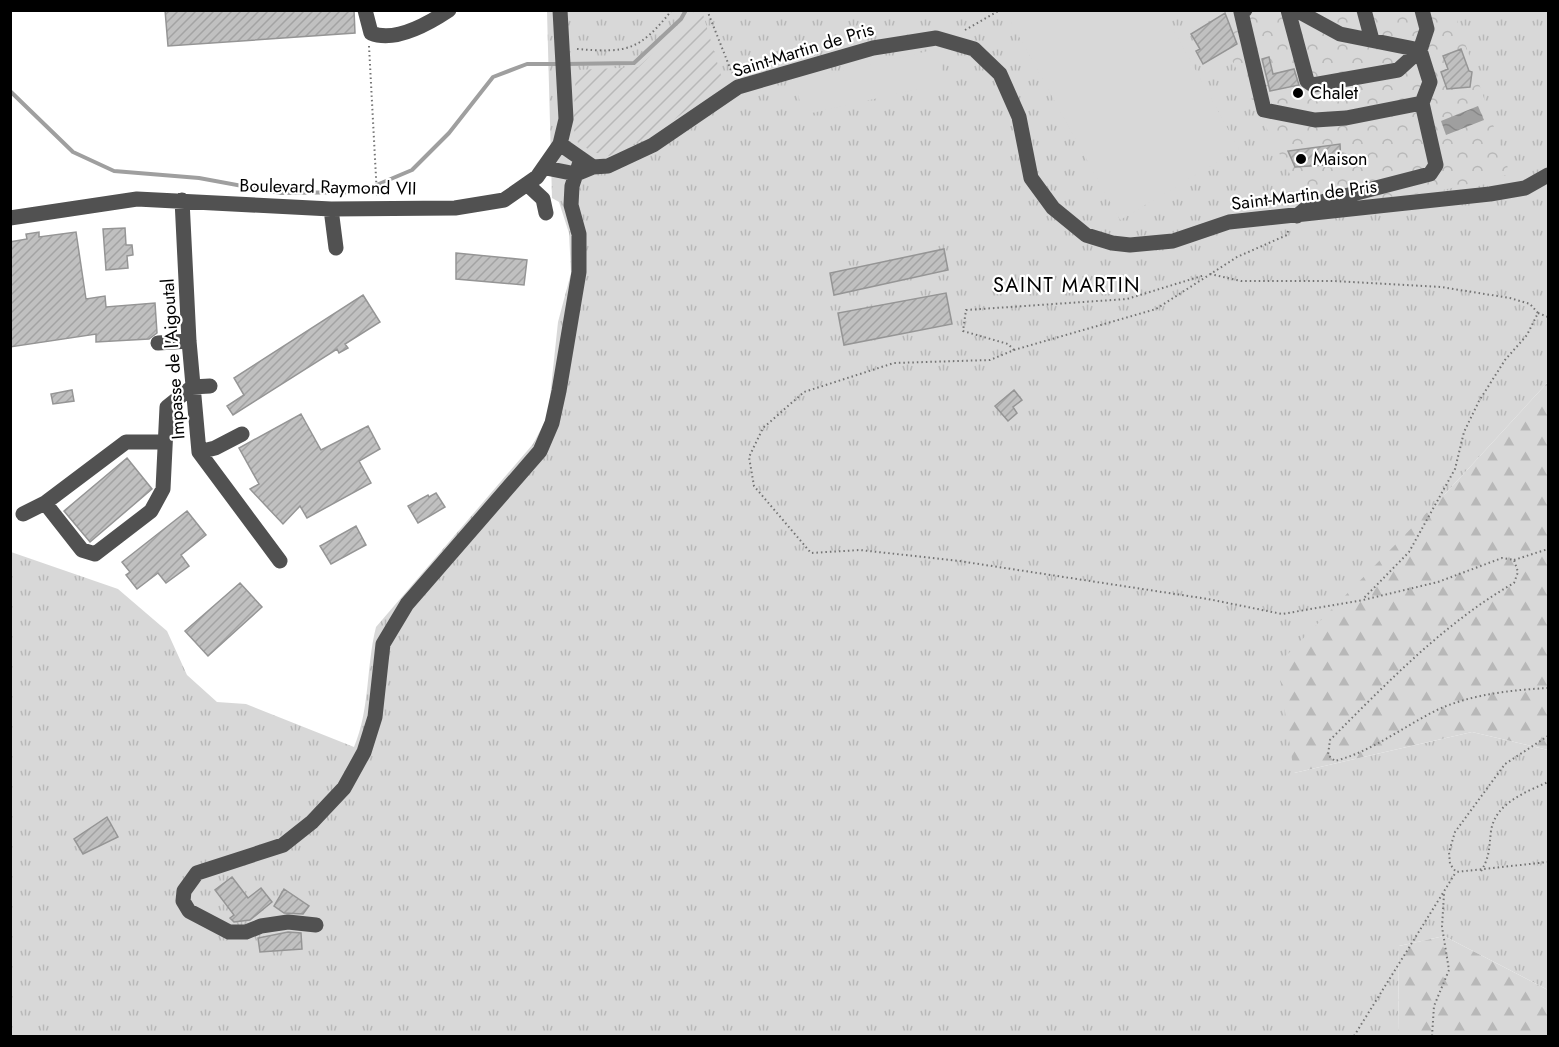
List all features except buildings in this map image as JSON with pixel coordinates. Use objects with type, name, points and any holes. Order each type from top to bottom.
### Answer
[{"type":"street","points":[[365,10],[371,33],[381,37],[396,35],[448,10]]},
{"type":"street","name":"Boulevard Raymond VII","points":[[10,218],[136,199],[331,209],[474,207],[504,200],[528,185],[546,168],[560,144],[566,119],[566,82],[560,10]]},
{"type":"street","points":[[1288,10],[1307,81],[1313,85],[1398,70],[1420,50],[1427,29],[1422,10]]},
{"type":"street","points":[[1296,10],[1318,18],[1340,34],[1420,50]]},
{"type":"street","points":[[1364,10],[1372,40]]},
{"type":"street","points":[[1242,11],[1264,110],[1315,120],[1346,118],[1422,103]]},
{"type":"street","name":"Saint-Martin de Pris","points":[[576,174],[587,163],[608,166],[653,145],[738,87],[873,48],[936,38],[975,49],[1000,74],[1019,117],[1031,178],[1053,208],[1086,235],[1112,243],[1130,245],[1173,241],[1229,222],[1435,198],[1490,194],[1525,188],[1548,175]]},
{"type":"street","points":[[1293,216],[1310,205],[1430,174],[1436,165],[1422,103],[1430,82],[1420,50]]},
{"type":"street","points":[[560,144],[587,163]]},
{"type":"street","points":[[316,925],[288,922],[261,926],[246,932],[229,932],[189,911],[183,902],[184,891],[197,873],[283,844],[312,822],[344,788],[364,752],[375,717],[383,644],[393,625],[407,604],[540,451],[552,423],[559,391],[579,272],[579,234],[571,205],[576,174],[546,168]]},
{"type":"street","points":[[528,185],[543,199],[546,213]]},
{"type":"street","name":"Impasse de l'Aigoutal","points":[[182,200],[192,387],[200,452],[280,561]]},
{"type":"street","points":[[331,209],[336,248]]},
{"type":"street","points":[[158,343],[189,341]]},
{"type":"street","points":[[45,503],[82,550],[95,554],[152,511],[163,489],[163,442],[167,406],[192,387],[210,386]]},
{"type":"street","points":[[200,452],[215,448],[242,434]]},
{"type":"street","points":[[23,514],[45,503],[126,442],[163,442]]},
{"type":"path","points":[[563,48],[629,50],[655,32],[672,10]]},
{"type":"path","points":[[707,10],[738,87]]},
{"type":"path","points":[[936,38],[969,29],[1000,10]]},
{"type":"path","points":[[371,33],[367,54],[378,171],[377,191]]},
{"type":"path","points":[[1293,216],[1287,235],[1237,257],[1156,309],[1014,350],[990,360],[894,363],[804,392],[763,428],[749,458],[754,486],[811,553],[860,550],[959,561],[1208,599],[1282,614],[1362,600],[1438,582],[1502,558],[1514,560],[1548,549]]},
{"type":"path","points":[[1014,350],[1008,344],[963,331],[966,310],[1127,299],[1208,274],[1241,281],[1334,281],[1441,287],[1510,298],[1530,304],[1538,314],[1548,317]]},
{"type":"path","points":[[1362,600],[1410,552],[1455,469],[1464,432],[1479,401],[1505,360],[1527,335],[1538,314]]},
{"type":"path","points":[[1514,560],[1518,572],[1514,583],[1470,613],[1377,693],[1330,740],[1328,755],[1335,761],[1354,756],[1441,709],[1506,690],[1548,688]]},
{"type":"path","points":[[1456,872],[1450,864],[1449,852],[1455,832],[1505,764],[1548,736]]},
{"type":"path","points":[[1481,871],[1489,858],[1491,828],[1502,807],[1548,782]]},
{"type":"path","points":[[1456,872],[1548,862]]},
{"type":"path","points":[[1354,1036],[1456,872]]},
{"type":"path","points":[[1432,1036],[1434,1006],[1449,970],[1442,927],[1444,891]]},
{"type":"green space","points":[[547,11],[1548,11],[1548,382],[1445,494],[1294,773],[1472,732],[1548,750],[1548,990],[1444,936],[1399,946],[1398,1036],[11,1036],[11,552],[118,589],[167,631],[187,675],[217,702],[246,704],[354,747],[363,718],[376,627],[533,444],[548,416],[558,322],[571,273],[569,233],[559,202],[552,198]]},
{"type":"green space","points":[[695,11],[702,11],[723,82],[658,132],[609,156],[593,152],[578,143],[573,127],[576,70],[638,67],[682,28]]},
{"type":"green space","points":[[1033,11],[1163,11],[1239,149],[1120,220],[1011,22]]},
{"type":"green space","points":[[1207,11],[1454,11],[1510,174],[1443,190],[1307,208]]},
{"type":"green space","points":[[937,49],[945,83],[803,115],[795,81]]},
{"type":"green space","points":[[1548,382],[1548,750],[1472,732],[1294,773],[1278,664],[1445,494]]},
{"type":"green space","points":[[1444,936],[1548,990],[1548,1036],[1398,1036],[1399,946]]},
{"type":"water","points":[[1478,106],[1484,120],[1446,135],[1441,121]]},
{"type":"waterway","points":[[565,64],[634,63],[681,19],[686,10]]},
{"type":"waterway","points":[[10,91],[73,152],[114,171],[199,178],[281,193],[360,192],[412,170],[449,133],[493,77],[527,64],[558,64]]},
{"type":"place","name":"Chalet","points":[[1298,93]]},
{"type":"place","name":"Maison","points":[[1301,159]]},
{"type":"district","name":"SAINT MARTIN","points":[[1067,285]]}]
